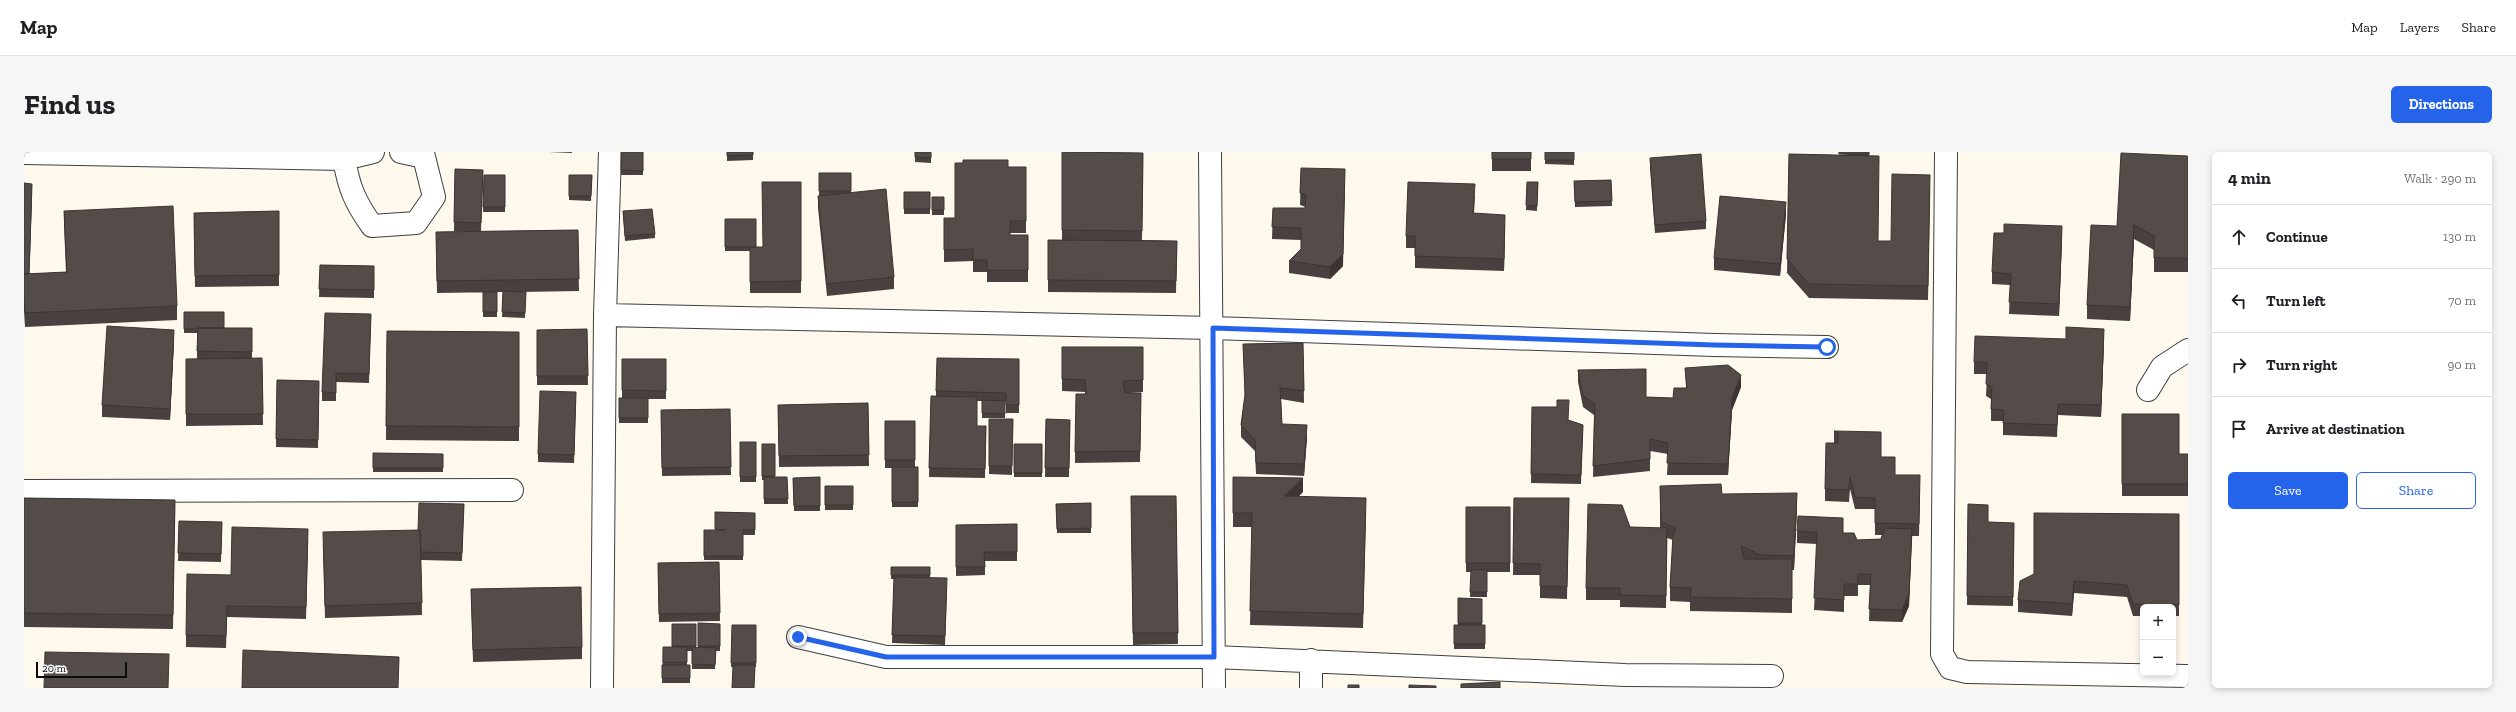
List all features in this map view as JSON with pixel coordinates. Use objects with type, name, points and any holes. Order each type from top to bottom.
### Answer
[{"type":"street","points":[[24,153],[344,159],[373,152]]},
{"type":"street","points":[[344,159],[348,185],[353,197],[372,226],[416,223],[434,197],[424,157],[401,152]]},
{"type":"street","points":[[602,688],[606,315],[610,152]]},
{"type":"street","points":[[1210,152],[1213,328],[1214,688]]},
{"type":"street","points":[[1946,152],[1942,654],[1950,668],[1967,672],[2188,676]]},
{"type":"street","points":[[606,315],[1213,328],[1714,345],[1827,347]]},
{"type":"street","points":[[2148,390],[2162,367],[2188,350]]},
{"type":"street","points":[[24,491],[512,490]]},
{"type":"street","points":[[798,637],[886,657],[1214,657],[1311,660],[1594,681],[1772,676]]},
{"type":"street","points":[[1311,660],[1311,688]]},
{"type":"building","points":[[621,152],[643,152],[643,171],[621,170]]},
{"type":"building","points":[[727,152],[753,152],[753,155],[727,156]]},
{"type":"building","points":[[915,152],[931,152],[931,158],[915,157]]},
{"type":"building","points":[[1062,152],[1143,153],[1142,231],[1062,230]]},
{"type":"building","points":[[1492,152],[1531,152],[1531,159],[1492,159]]},
{"type":"building","points":[[1545,152],[1574,152],[1574,160],[1545,160]]},
{"type":"building","points":[[1839,152],[1869,152],[1869,154],[1839,154]]},
{"type":"building","points":[[2121,153],[2188,156],[2188,258],[2154,258],[2154,236],[2134,225],[2130,307],[2087,305],[2091,225],[2117,226]]},
{"type":"building","points":[[1701,154],[1706,221],[1655,225],[1650,158]]},
{"type":"building","points":[[1789,154],[1879,156],[1878,241],[1891,241],[1892,174],[1930,175],[1928,286],[1809,284],[1787,259]]},
{"type":"building","points":[[963,160],[1008,160],[1008,167],[1026,167],[1026,221],[1010,221],[1010,235],[1028,235],[1028,270],[987,270],[987,260],[973,260],[973,249],[944,250],[944,218],[955,218],[955,163],[963,163]]},
{"type":"building","points":[[1301,168],[1345,169],[1343,254],[1330,267],[1289,261],[1301,249],[1301,228],[1272,227],[1273,208],[1305,208],[1306,195],[1300,193]]},
{"type":"building","points":[[455,169],[483,170],[481,223],[454,222]]},
{"type":"building","points":[[819,173],[851,173],[851,191],[819,191]]},
{"type":"building","points":[[484,175],[505,175],[505,207],[483,207]]},
{"type":"building","points":[[569,175],[592,175],[591,196],[569,196]]},
{"type":"building","points":[[1611,180],[1612,201],[1575,202],[1574,181]]},
{"type":"building","points":[[762,182],[801,182],[801,281],[750,282],[750,247],[763,247]]},
{"type":"building","points":[[1408,182],[1475,184],[1473,213],[1505,215],[1504,259],[1415,256],[1415,236],[1406,236]]},
{"type":"building","points":[[1527,182],[1538,182],[1537,206],[1526,205]]},
{"type":"building","points":[[24,183],[32,184],[29,274],[24,274]]},
{"type":"building","points":[[886,189],[894,277],[827,284],[818,196]]},
{"type":"building","points":[[904,192],[930,192],[930,209],[904,209]]},
{"type":"building","points":[[1720,196],[1786,202],[1780,264],[1714,258]]},
{"type":"building","points":[[932,197],[944,197],[944,210],[932,210]]},
{"type":"building","points":[[173,206],[177,306],[25,313],[24,274],[67,272],[64,211]]},
{"type":"building","points":[[652,209],[655,234],[625,236],[623,211]]},
{"type":"building","points":[[279,211],[279,275],[195,276],[194,213]]},
{"type":"building","points":[[725,219],[756,219],[756,247],[725,247]]},
{"type":"building","points":[[2004,224],[2062,226],[2059,304],[2009,302],[2011,274],[1992,272],[1994,233],[2004,233]]},
{"type":"building","points":[[578,230],[579,279],[437,281],[436,232]]},
{"type":"building","points":[[1048,240],[1177,241],[1176,281],[1048,280]]},
{"type":"building","points":[[320,265],[374,266],[374,290],[319,289]]},
{"type":"building","points":[[503,291],[526,292],[525,313],[502,312]]},
{"type":"building","points":[[483,292],[497,292],[497,312],[483,312]]},
{"type":"building","points":[[184,312],[224,312],[224,328],[184,329]]},
{"type":"building","points":[[325,313],[371,314],[369,374],[336,373],[336,393],[322,392]]},
{"type":"building","points":[[107,326],[174,330],[170,409],[102,405]]},
{"type":"building","points":[[2066,327],[2104,329],[2101,405],[2058,404],[2057,425],[2003,423],[2004,410],[1991,409],[1992,387],[1986,384],[1987,362],[1974,362],[1975,336],[2066,339]]},
{"type":"building","points":[[198,328],[252,328],[252,352],[197,351]]},
{"type":"building","points":[[587,329],[588,376],[537,376],[537,330]]},
{"type":"building","points":[[387,331],[519,332],[519,427],[386,426]]},
{"type":"building","points":[[1303,343],[1304,391],[1280,388],[1282,424],[1307,425],[1304,464],[1256,463],[1255,440],[1241,425],[1245,394],[1243,344]]},
{"type":"building","points":[[1062,347],[1143,347],[1143,380],[1123,381],[1125,393],[1141,393],[1140,451],[1075,452],[1076,394],[1086,394],[1085,380],[1062,379]]},
{"type":"building","points":[[262,358],[263,414],[186,414],[186,359]]},
{"type":"building","points":[[937,358],[1019,359],[1019,405],[1006,405],[1006,393],[936,391]]},
{"type":"building","points":[[622,359],[666,359],[666,391],[622,390]]},
{"type":"building","points":[[1728,365],[1741,375],[1732,398],[1728,464],[1667,463],[1668,443],[1650,439],[1650,459],[1593,466],[1595,404],[1583,396],[1578,370],[1646,369],[1646,397],[1673,398],[1674,388],[1687,388],[1685,368]]},
{"type":"building","points":[[277,380],[319,381],[318,440],[276,439]]},
{"type":"building","points":[[540,391],[576,392],[574,455],[538,454]]},
{"type":"building","points":[[931,396],[977,397],[977,426],[986,426],[985,469],[929,468]]},
{"type":"building","points":[[619,398],[648,398],[648,418],[619,418]]},
{"type":"building","points":[[982,400],[1005,401],[1005,414],[982,413]]},
{"type":"building","points":[[1557,400],[1569,400],[1568,420],[1583,425],[1581,475],[1531,474],[1532,407],[1557,407]]},
{"type":"building","points":[[868,403],[869,455],[779,456],[778,405]]},
{"type":"building","points":[[730,409],[731,467],[662,468],[661,410]]},
{"type":"building","points":[[2122,414],[2179,414],[2179,454],[2188,454],[2188,484],[2122,484]]},
{"type":"building","points":[[989,419],[1013,419],[1012,466],[989,466]]},
{"type":"building","points":[[1046,419],[1070,420],[1069,468],[1045,468]]},
{"type":"building","points":[[885,421],[915,421],[915,460],[885,460]]},
{"type":"building","points":[[1834,431],[1881,432],[1881,457],[1895,457],[1895,475],[1920,475],[1919,524],[1875,523],[1875,498],[1855,497],[1850,477],[1849,490],[1825,489],[1826,443],[1838,443],[1838,433]]},
{"type":"building","points":[[740,442],[756,442],[756,477],[740,477]]},
{"type":"building","points":[[762,444],[775,444],[775,476],[762,476]]},
{"type":"building","points":[[1014,444],[1042,444],[1042,473],[1014,473]]},
{"type":"building","points":[[373,453],[443,454],[443,468],[373,468]]},
{"type":"building","points":[[892,467],[918,467],[918,502],[892,502]]},
{"type":"building","points":[[764,477],[787,477],[788,499],[764,499]]},
{"type":"building","points":[[820,477],[820,506],[794,506],[793,478]]},
{"type":"building","points":[[1233,477],[1303,478],[1284,496],[1366,498],[1363,614],[1250,611],[1252,513],[1233,513]]},
{"type":"building","points":[[1721,484],[1722,494],[1797,493],[1794,556],[1760,555],[1741,546],[1744,559],[1792,559],[1792,599],[1690,597],[1691,588],[1670,587],[1673,535],[1676,528],[1661,522],[1660,486]]},
{"type":"building","points":[[825,486],[853,486],[853,505],[825,505]]},
{"type":"building","points":[[1131,496],[1176,496],[1178,633],[1133,633]]},
{"type":"building","points":[[24,498],[175,500],[173,615],[24,613]]},
{"type":"building","points":[[1514,498],[1569,498],[1567,587],[1540,586],[1540,564],[1513,563]]},
{"type":"building","points":[[419,503],[464,504],[462,553],[421,552],[420,530],[418,530]]},
{"type":"building","points":[[1091,503],[1091,528],[1057,529],[1056,504]]},
{"type":"building","points":[[1588,504],[1622,505],[1630,527],[1667,528],[1666,596],[1620,595],[1620,588],[1586,588]]},
{"type":"building","points":[[1968,504],[1988,505],[1988,522],[2014,523],[2013,597],[1967,596]]},
{"type":"building","points":[[1466,507],[1510,507],[1510,563],[1466,563]]},
{"type":"building","points":[[715,512],[755,513],[755,530],[743,530],[743,556],[704,556],[704,530],[725,530],[715,529]]},
{"type":"building","points":[[2034,513],[2179,514],[2179,605],[2133,604],[2127,585],[2074,581],[2072,604],[2018,600],[2020,581],[2034,574]]},
{"type":"building","points":[[1798,516],[1843,518],[1843,533],[1854,533],[1857,540],[1881,539],[1885,528],[1912,529],[1909,594],[1902,610],[1869,609],[1871,574],[1858,574],[1858,584],[1844,584],[1844,600],[1814,598],[1817,532],[1797,531]]},
{"type":"building","points":[[179,521],[222,522],[221,554],[178,553]]},
{"type":"building","points":[[1017,524],[1017,552],[984,552],[985,567],[956,567],[956,525]]},
{"type":"building","points":[[232,527],[308,529],[306,607],[227,606],[226,636],[186,635],[187,574],[231,575]]},
{"type":"building","points":[[420,530],[422,603],[325,606],[323,532]]},
{"type":"building","points":[[719,562],[720,613],[659,614],[658,563]]},
{"type":"building","points":[[891,567],[930,567],[930,575],[891,575]]},
{"type":"building","points":[[1471,570],[1487,570],[1487,592],[1470,592]]},
{"type":"building","points":[[894,577],[947,578],[945,636],[892,635]]},
{"type":"building","points":[[581,587],[582,647],[473,650],[471,589]]},
{"type":"building","points":[[1458,598],[1482,599],[1482,623],[1458,623]]},
{"type":"building","points":[[698,623],[720,624],[720,646],[698,646]]},
{"type":"building","points":[[672,624],[696,624],[696,646],[672,646]]},
{"type":"building","points":[[732,625],[756,625],[756,663],[731,663]]},
{"type":"building","points":[[1454,625],[1485,625],[1485,644],[1454,644]]},
{"type":"building","points":[[663,647],[687,647],[687,662],[663,662]]},
{"type":"building","points":[[692,647],[716,648],[715,665],[692,664]]},
{"type":"building","points":[[243,650],[399,657],[398,688],[242,688]]},
{"type":"building","points":[[45,652],[169,654],[168,688],[44,688]]},
{"type":"building","points":[[662,665],[690,665],[690,678],[662,678]]},
{"type":"building","points":[[733,665],[755,665],[754,688],[732,688]]},
{"type":"building","points":[[1500,682],[1500,688],[1461,688],[1461,684]]},
{"type":"building","points":[[1348,685],[1359,685],[1359,688],[1348,688]]},
{"type":"building","points":[[1409,685],[1436,686],[1436,688],[1409,688]]},
{"type":"route","points":[[798,637],[886,657],[1214,657],[1213,328],[1714,345],[1827,347]]}]
